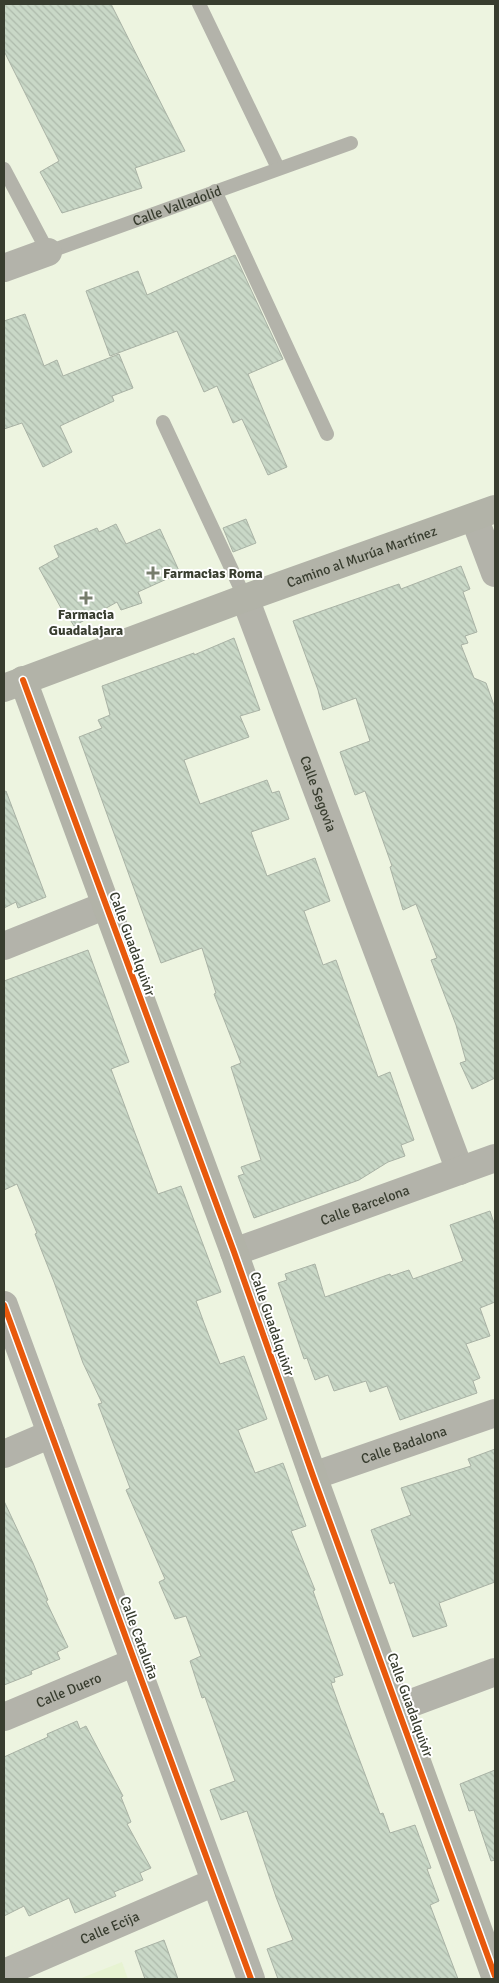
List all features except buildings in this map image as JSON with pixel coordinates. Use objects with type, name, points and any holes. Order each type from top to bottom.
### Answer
[{"type":"street","name":"Calle Valladolid","points":[[4,268],[48,252]]},
{"type":"street","name":"Camino al Murúa Martínez","points":[[13,684],[245,598],[485,513]]},
{"type":"street","points":[[485,513],[495,573]]},
{"type":"street","name":"Calle Segovia","points":[[245,598],[460,1171]]},
{"type":"street","name":"Calle Guadalquivir","points":[[13,684],[104,906],[234,1252],[398,1708],[487,1928],[495,1976]]},
{"type":"street","points":[[4,946],[104,906]]},
{"type":"street","name":"Calle Barcelona","points":[[234,1252],[495,1158]]},
{"type":"street","name":"Calle Cataluña","points":[[4,1305],[251,1979]]},
{"type":"street","name":"Calle Badalona","points":[[313,1476],[495,1413]]},
{"type":"street","points":[[4,1454],[51,1434]]},
{"type":"street","name":"Calle Duero","points":[[4,1717],[135,1662]]},
{"type":"street","points":[[398,1708],[495,1672]]},
{"type":"street","name":"Calle Ecija","points":[[4,1973],[215,1882]]},
{"type":"lane","points":[[199,4],[278,168]]},
{"type":"lane","name":"Calle Valladolid","points":[[48,252],[351,143]]},
{"type":"lane","points":[[4,169],[48,252]]},
{"type":"lane","points":[[215,191],[327,434]]},
{"type":"lane","name":"Calle Segovia","points":[[163,422],[245,598]]},
{"type":"shaded area","points":[[122,1962],[128,1979],[79,1979]]},
{"type":"cycle path","points":[[23,680],[234,1252],[313,1476],[495,1976]]},
{"type":"cycle path","points":[[4,1305],[251,1979]]},
{"type":"place","name":"Farmacias Roma","points":[[153,573]]},
{"type":"place","name":"Farmacia Guadalajara","points":[[86,598]]}]
